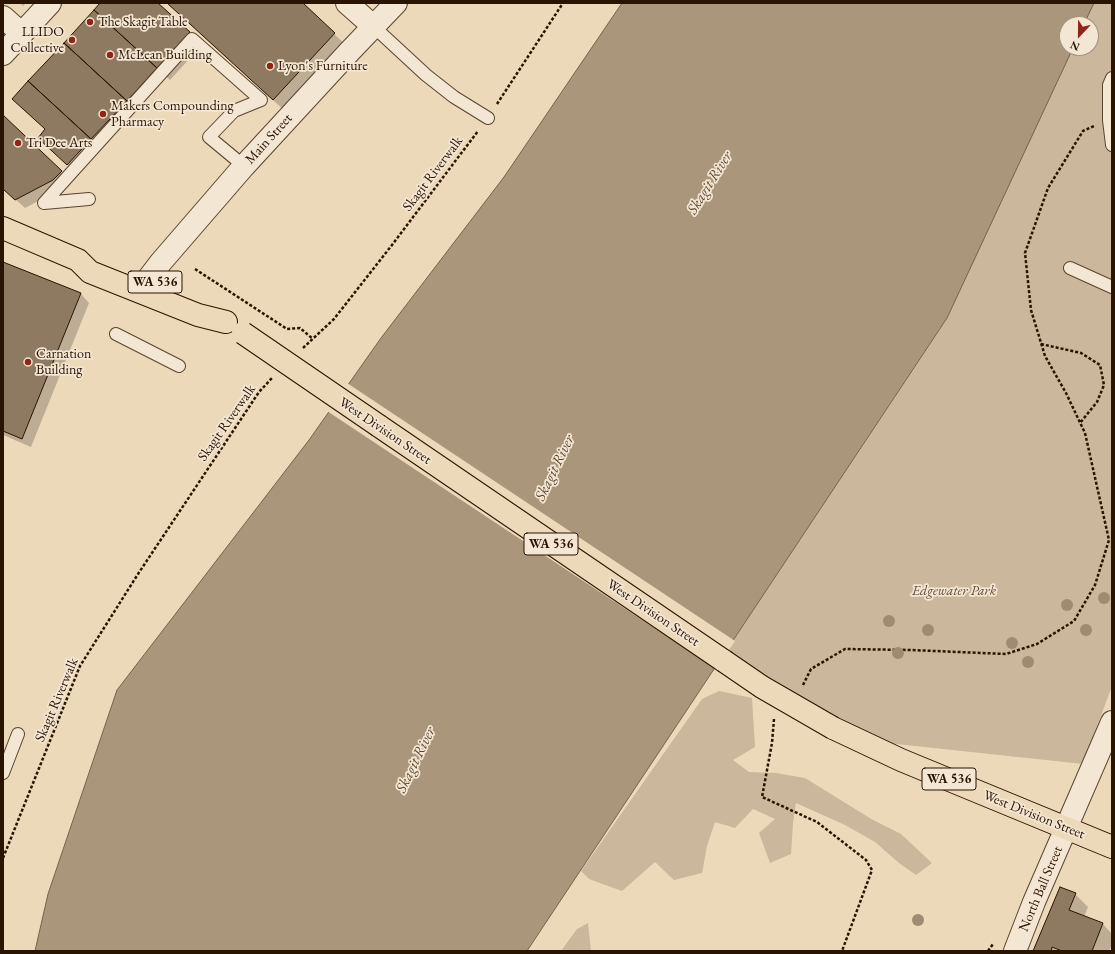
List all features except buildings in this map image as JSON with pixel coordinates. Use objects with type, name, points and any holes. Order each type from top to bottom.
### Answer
[{"type":"main road","name":"West Division Street","points":[[3,228],[78,260],[90,272],[198,315],[235,327]]},
{"type":"main road","name":"West Division Street","points":[[78,260],[96,258],[205,303],[235,327],[359,413],[762,687],[833,728],[901,760],[1112,847]]},
{"type":"street","points":[[3,54],[50,3]]},
{"type":"street","points":[[347,3],[373,26]]},
{"type":"street","name":"Main Street","points":[[148,279],[244,166],[350,50],[396,3]]},
{"type":"street","points":[[3,17],[22,34]]},
{"type":"street","name":"North Ball Street","points":[[1016,951],[1034,902],[1112,722]]},
{"type":"lane","points":[[373,26],[426,75],[454,97],[488,118]]},
{"type":"lane","points":[[89,199],[44,203],[192,38],[261,100],[234,110],[209,138],[244,166]]},
{"type":"lane","points":[[1112,78],[1109,85],[1109,120],[1112,145]]},
{"type":"lane","points":[[1070,268],[1112,288]]},
{"type":"lane","points":[[116,334],[179,366]]},
{"type":"lane","points":[[3,773],[18,734]]},
{"type":"path","name":"Skagit Riverwalk","points":[[302,350],[339,312],[488,118],[563,3]]},
{"type":"path","points":[[801,688],[805,683],[811,669],[845,649],[1006,654],[1037,644],[1074,621],[1095,586],[1109,540],[1085,433],[1066,392],[1045,356],[1031,310],[1025,253],[1048,188],[1083,131],[1109,120]]},
{"type":"path","points":[[195,269],[287,329],[300,328],[313,339]]},
{"type":"path","points":[[1041,344],[1081,353],[1100,365],[1104,385],[1097,402],[1080,423]]},
{"type":"path","name":"Skagit Riverwalk","points":[[3,858],[80,666],[138,574],[259,392],[275,376]]},
{"type":"path","points":[[778,714],[774,720],[772,742],[762,797],[817,822],[866,860],[872,870],[842,951]]},
{"type":"green space","name":"Edgewater Park","points":[[1086,3],[1112,3],[1112,686],[1083,764],[859,740],[719,662],[947,318],[1063,56],[1099,56],[1099,16],[1080,16]]},
{"type":"green space","points":[[719,691],[752,698],[755,747],[733,760],[749,772],[776,773],[805,778],[873,820],[901,834],[932,863],[916,875],[899,863],[875,842],[845,825],[796,803],[791,854],[770,863],[759,833],[775,819],[753,809],[735,828],[715,822],[707,846],[702,873],[674,880],[655,862],[622,891],[589,879],[581,871],[702,699]]},
{"type":"green space","points":[[588,923],[591,951],[561,951],[577,929]]},
{"type":"water","name":"Skagit River","points":[[622,3],[1094,3],[1088,16],[1059,16],[1059,56],[1069,56],[947,318],[527,951],[35,951],[48,894],[117,690],[309,440],[381,338],[504,177]]},
{"type":"pier","points":[[347,383],[735,641],[716,669],[327,411]]},
{"type":"place","name":"The Skagit Table","points":[[90,22]]},
{"type":"place","name":"LLIDO Collective","points":[[72,40]]},
{"type":"place","name":"McLean Building","points":[[110,55]]},
{"type":"place","name":"Lyon's Furniture","points":[[270,66]]},
{"type":"place","name":"Makers Compounding Pharmacy","points":[[103,114]]},
{"type":"place","name":"Tri Dee Arts","points":[[18,143]]},
{"type":"place","name":"Carnation Building","points":[[28,362]]}]
